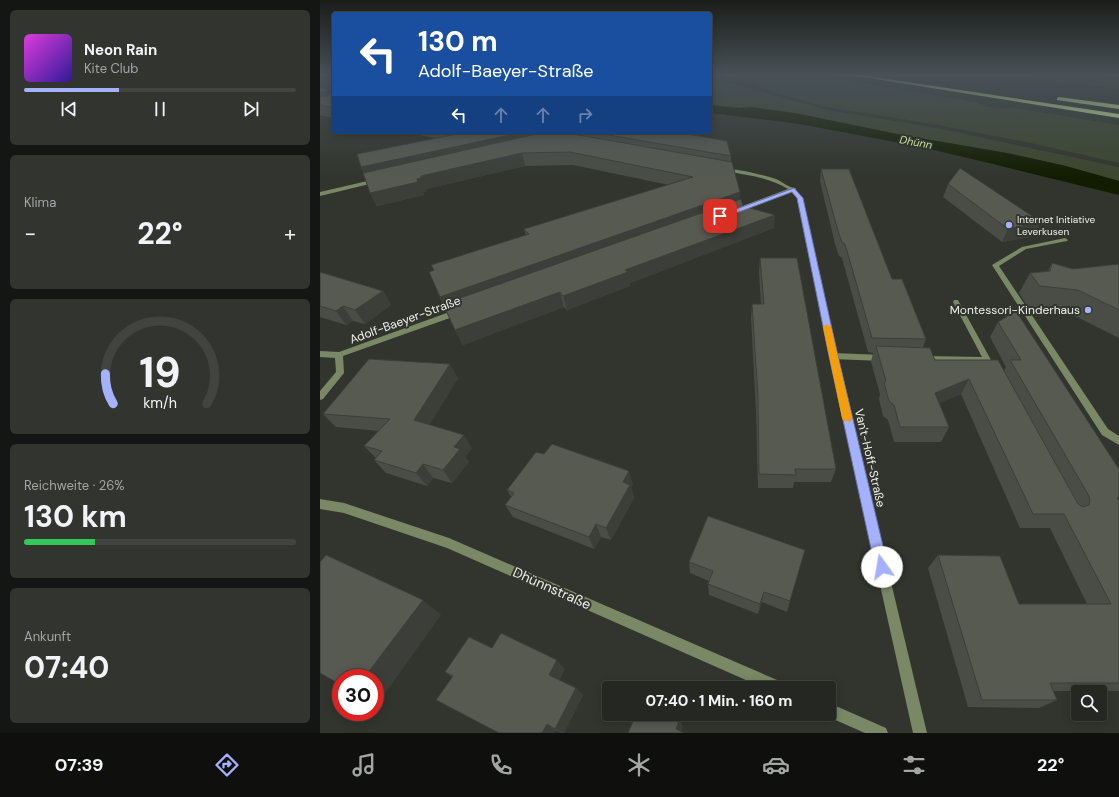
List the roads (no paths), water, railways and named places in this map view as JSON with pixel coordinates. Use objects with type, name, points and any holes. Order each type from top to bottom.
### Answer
[{"type":"highway","points":[[1075,109],[1119,116]]},
{"type":"street","points":[[717,168],[771,179],[794,190]]},
{"type":"street","points":[[320,194],[382,180]]},
{"type":"street","points":[[727,214],[794,190]]},
{"type":"street","name":"Van't-Hoff-Straße","points":[[794,190],[800,198],[833,356],[920,733]]},
{"type":"street","points":[[1065,240],[1024,248],[995,265],[1105,432],[1119,441]]},
{"type":"street","points":[[918,358],[989,364],[956,302]]},
{"type":"street","name":"Adolf-Baeyer-Straße","points":[[339,355],[466,309]]},
{"type":"street","points":[[320,354],[339,355],[340,373],[320,397]]},
{"type":"street","points":[[833,356],[887,358]]},
{"type":"street","name":"Dhünnstraße","points":[[320,504],[344,508],[449,543],[763,681]]},
{"type":"street","points":[[836,713],[881,733]]},
{"type":"water","name":"Dhünn","points":[[712,109],[768,109],[795,113],[902,135],[1007,153],[1066,166],[1119,181],[1119,195],[921,147],[800,124],[712,113]]},
{"type":"place","name":"Internet Initiative Leverkusen","points":[[1009,225]]},
{"type":"place","name":"Montessori-Kinderhaus","points":[[1088,310]]}]
